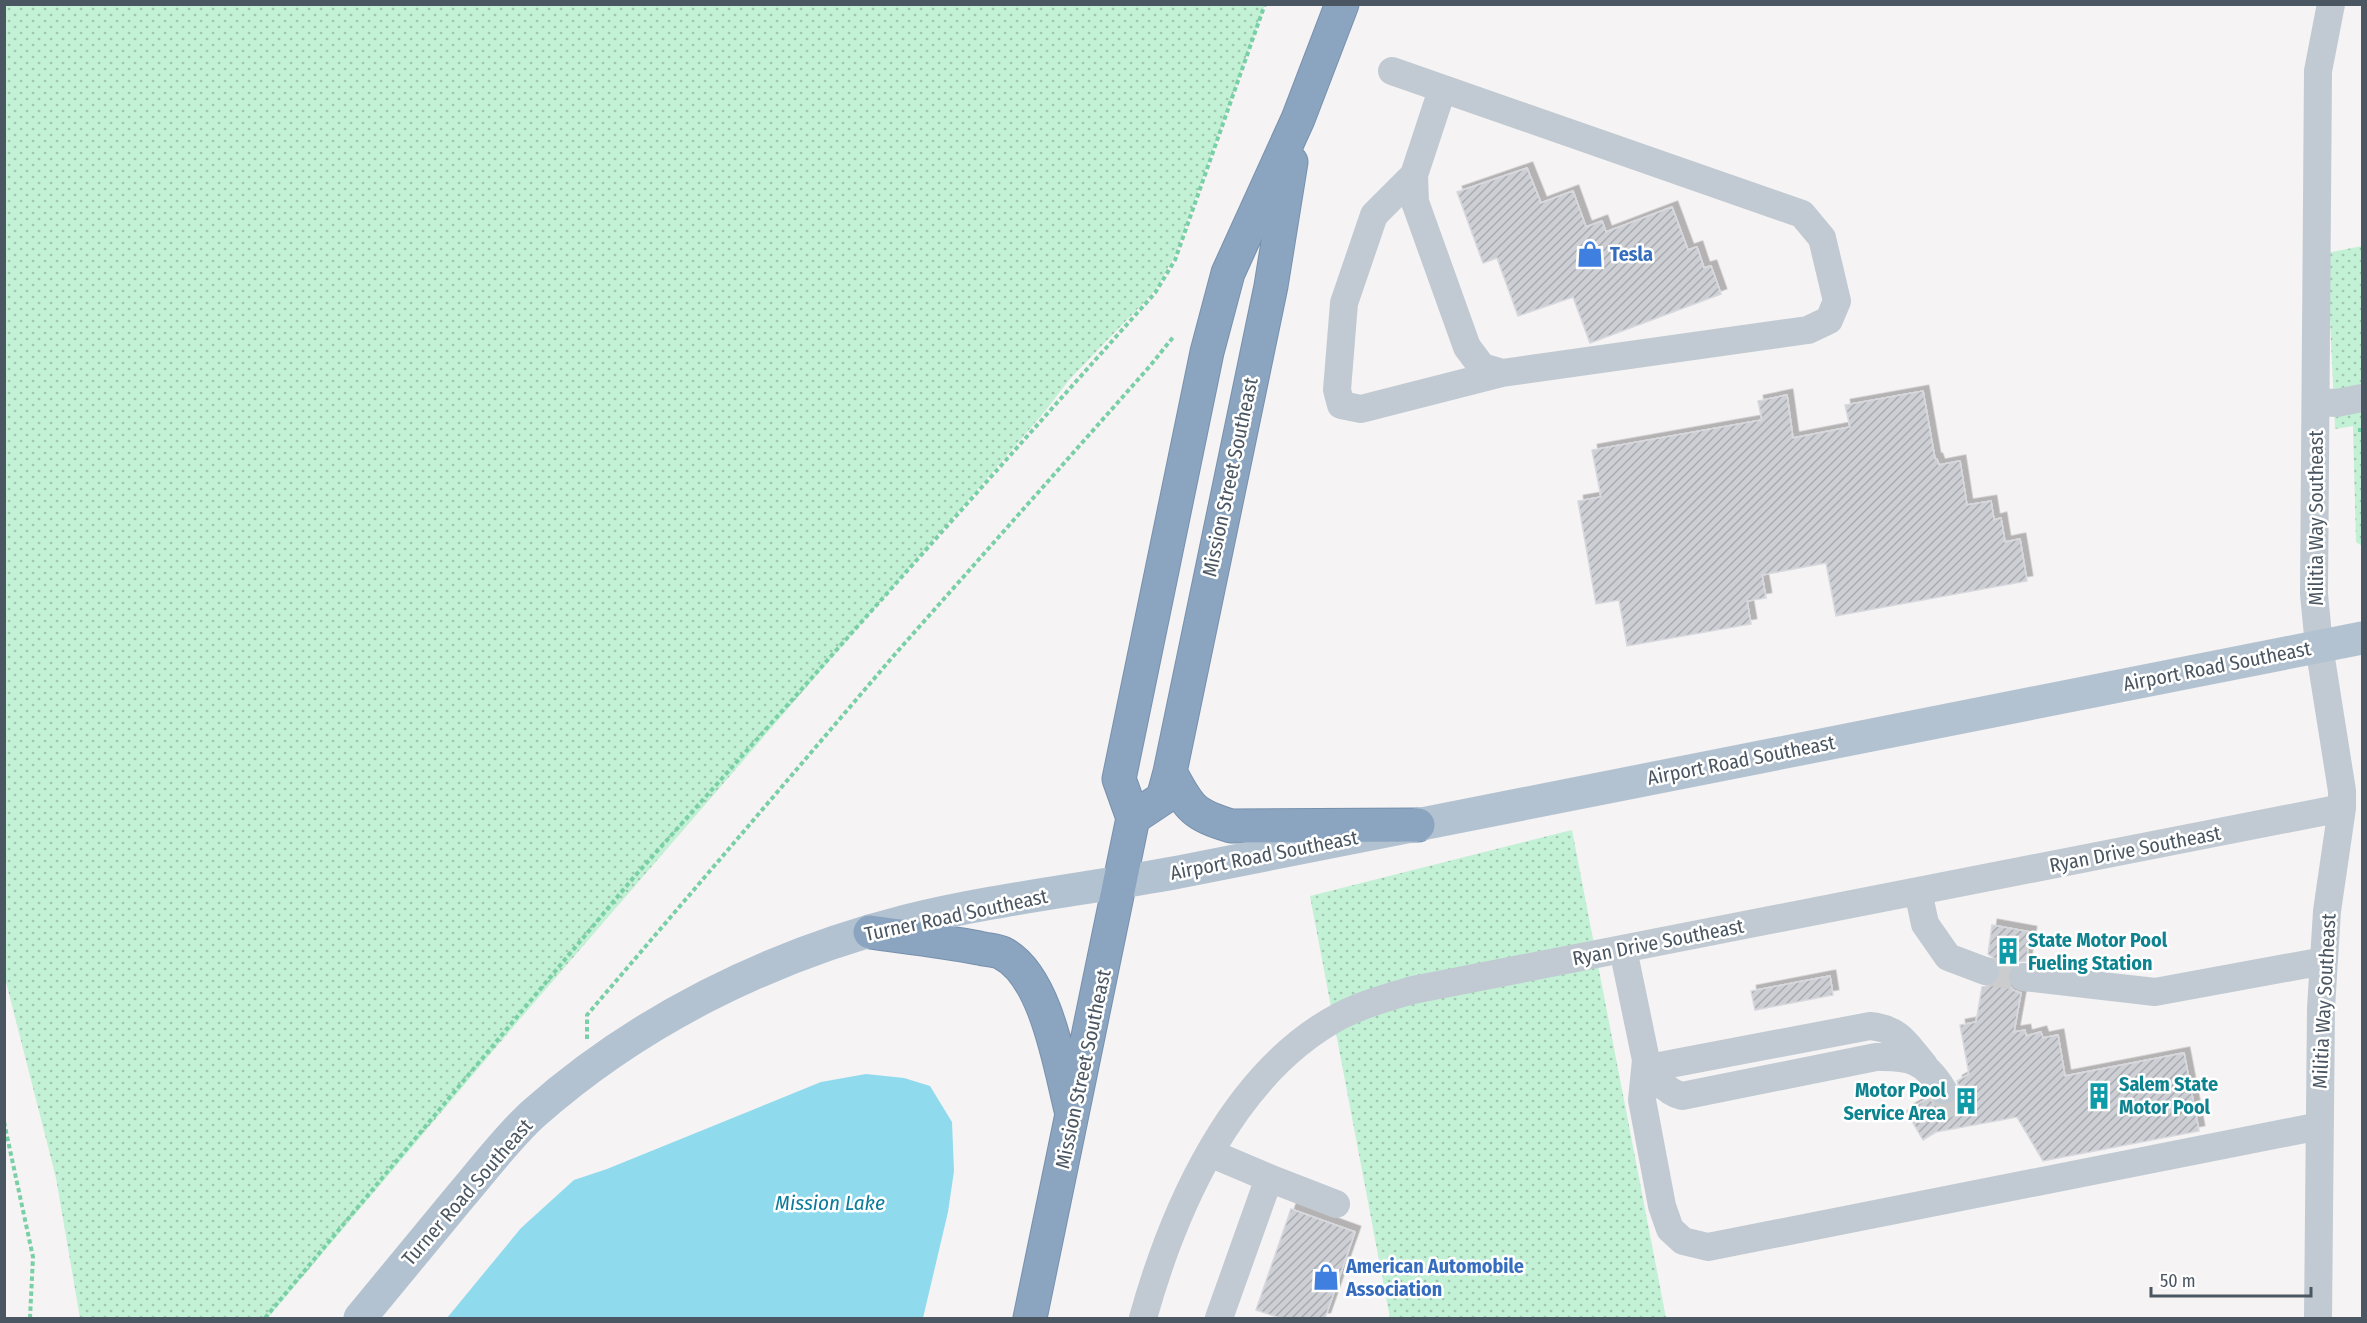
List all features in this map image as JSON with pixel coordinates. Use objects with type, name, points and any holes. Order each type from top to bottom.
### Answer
[{"type":"highway","name":"Mission Street Southeast","points":[[1030,1318],[1133,818],[1119,779],[1207,352],[1228,273],[1298,119],[1342,4]]},
{"type":"highway","name":"Mission Street Southeast","points":[[1133,818],[1163,798],[1170,772],[1271,286],[1298,119]]},
{"type":"highway","points":[[1170,772],[1192,809],[1206,819],[1231,826],[1419,825]]},
{"type":"highway","points":[[870,932],[960,944],[1002,953],[1022,971],[1038,994],[1045,1010],[1073,1118]]},
{"type":"main road","name":"Airport Road Southeast","points":[[1119,883],[2362,638]]},
{"type":"main road","name":"Turner Road Southeast","points":[[360,1318],[486,1165],[531,1116],[586,1070],[642,1033],[718,989],[775,963],[870,932],[919,919],[1046,894],[1119,883]]},
{"type":"street","name":"Militia Way Southeast","points":[[2318,1318],[2320,1008],[2327,911],[2342,808],[2338,760],[2319,645],[2314,594],[2318,71],[2331,4]]},
{"type":"street","points":[[1392,71],[1802,214],[1821,238],[1837,301],[1829,320],[1808,330],[1502,373],[1361,409],[1341,405],[1337,390],[1344,303],[1374,215],[1414,175]]},
{"type":"street","points":[[1442,90],[1414,175],[1415,202],[1467,347],[1482,368],[1502,373]]},
{"type":"street","points":[[2316,402],[2337,403],[2362,398]]},
{"type":"street","name":"Ryan Drive Southeast","points":[[1143,1318],[1154,1279],[1176,1220],[1195,1178],[1249,1094],[1294,1049],[1321,1028],[1368,1004],[1413,990],[2342,808]]},
{"type":"street","points":[[1918,891],[1925,924],[1948,957],[1985,971]]},
{"type":"street","points":[[1623,949],[1655,1075],[1642,1100],[1662,1206],[1670,1228],[1683,1241],[1708,1247],[2319,1126]]},
{"type":"street","points":[[2023,977],[2155,992],[2324,961]]},
{"type":"street","points":[[1655,1075],[1875,1049],[1888,1050],[1924,1065],[1934,1074],[1943,1090]]},
{"type":"street","points":[[1210,1153],[1335,1204]]},
{"type":"street","points":[[1219,1318],[1269,1178]]},
{"type":"path","points":[[265,1318],[634,877],[1155,293],[1174,260],[1265,4]]},
{"type":"path","points":[[586,1070],[587,1015],[896,653],[1174,336]]},
{"type":"path","points":[[4,1122],[33,1257],[30,1318]]},
{"type":"green space","points":[[4,5],[1265,5],[1176,253],[1158,286],[1069,380],[1046,410],[514,1026],[268,1318],[80,1318],[56,1178],[4,974]]},
{"type":"green space","points":[[2362,246],[2362,546],[2356,542],[2353,426],[2335,429],[2327,253]]},
{"type":"green space","points":[[1572,830],[1666,1318],[1390,1318],[1310,896]]},
{"type":"water","name":"Mission Lake","points":[[866,1074],[904,1078],[930,1086],[952,1122],[954,1171],[948,1212],[923,1318],[447,1318],[521,1228],[574,1180],[607,1169],[821,1082]]},
{"type":"building","name":"Tesla","points":[[1527,168],[1541,203],[1573,191],[1586,227],[1602,221],[1606,232],[1672,207],[1688,250],[1697,247],[1704,268],[1711,266],[1721,294],[1590,343],[1573,297],[1518,316],[1497,258],[1483,263],[1457,192]]},
{"type":"building","points":[[1923,391],[1935,459],[1939,465],[1960,461],[1967,505],[1991,501],[1994,520],[2001,518],[2005,542],[2020,539],[2027,581],[1836,616],[1826,563],[1762,575],[1766,598],[1747,601],[1751,624],[1627,646],[1619,600],[1596,604],[1578,501],[1601,497],[1592,450],[1762,420],[1758,401],[1787,395],[1793,438],[1850,427],[1845,405]]},
{"type":"building","name":"Salem State Motor Pool","points":[[1992,925],[2031,932],[2026,961],[2016,962],[2010,967],[2007,975],[2008,984],[2013,990],[2021,993],[2014,1032],[2025,1030],[2026,1036],[2041,1032],[2043,1038],[2058,1035],[2065,1076],[2184,1053],[2199,1131],[2043,1161],[2017,1117],[1936,1132],[1923,1140],[1906,1111],[1929,1098],[1936,1105],[1952,1104],[1958,1097],[1957,1081],[1969,1074],[1960,1025],[1976,1022],[1982,987],[1995,984],[2001,976],[1998,961],[1988,954]]},
{"type":"building","points":[[1830,976],[1833,995],[1755,1010],[1751,991]]},
{"type":"building","points":[[1291,1209],[1355,1232],[1325,1318],[1280,1318],[1256,1310]]},
{"type":"tunnel","points":[[1985,971],[2023,977]]},
{"type":"tunnel","points":[[1943,1090],[1962,1127]]},
{"type":"place","name":"Tesla","points":[[1590,254]]},
{"type":"place","name":"State Motor Pool Fueling Station","points":[[2008,951]]},
{"type":"place","name":"Salem State Motor Pool","points":[[2099,1096]]},
{"type":"place","name":"Motor Pool Service Area","points":[[1966,1101]]},
{"type":"place","name":"American Automobile Association","points":[[1326,1277]]}]
